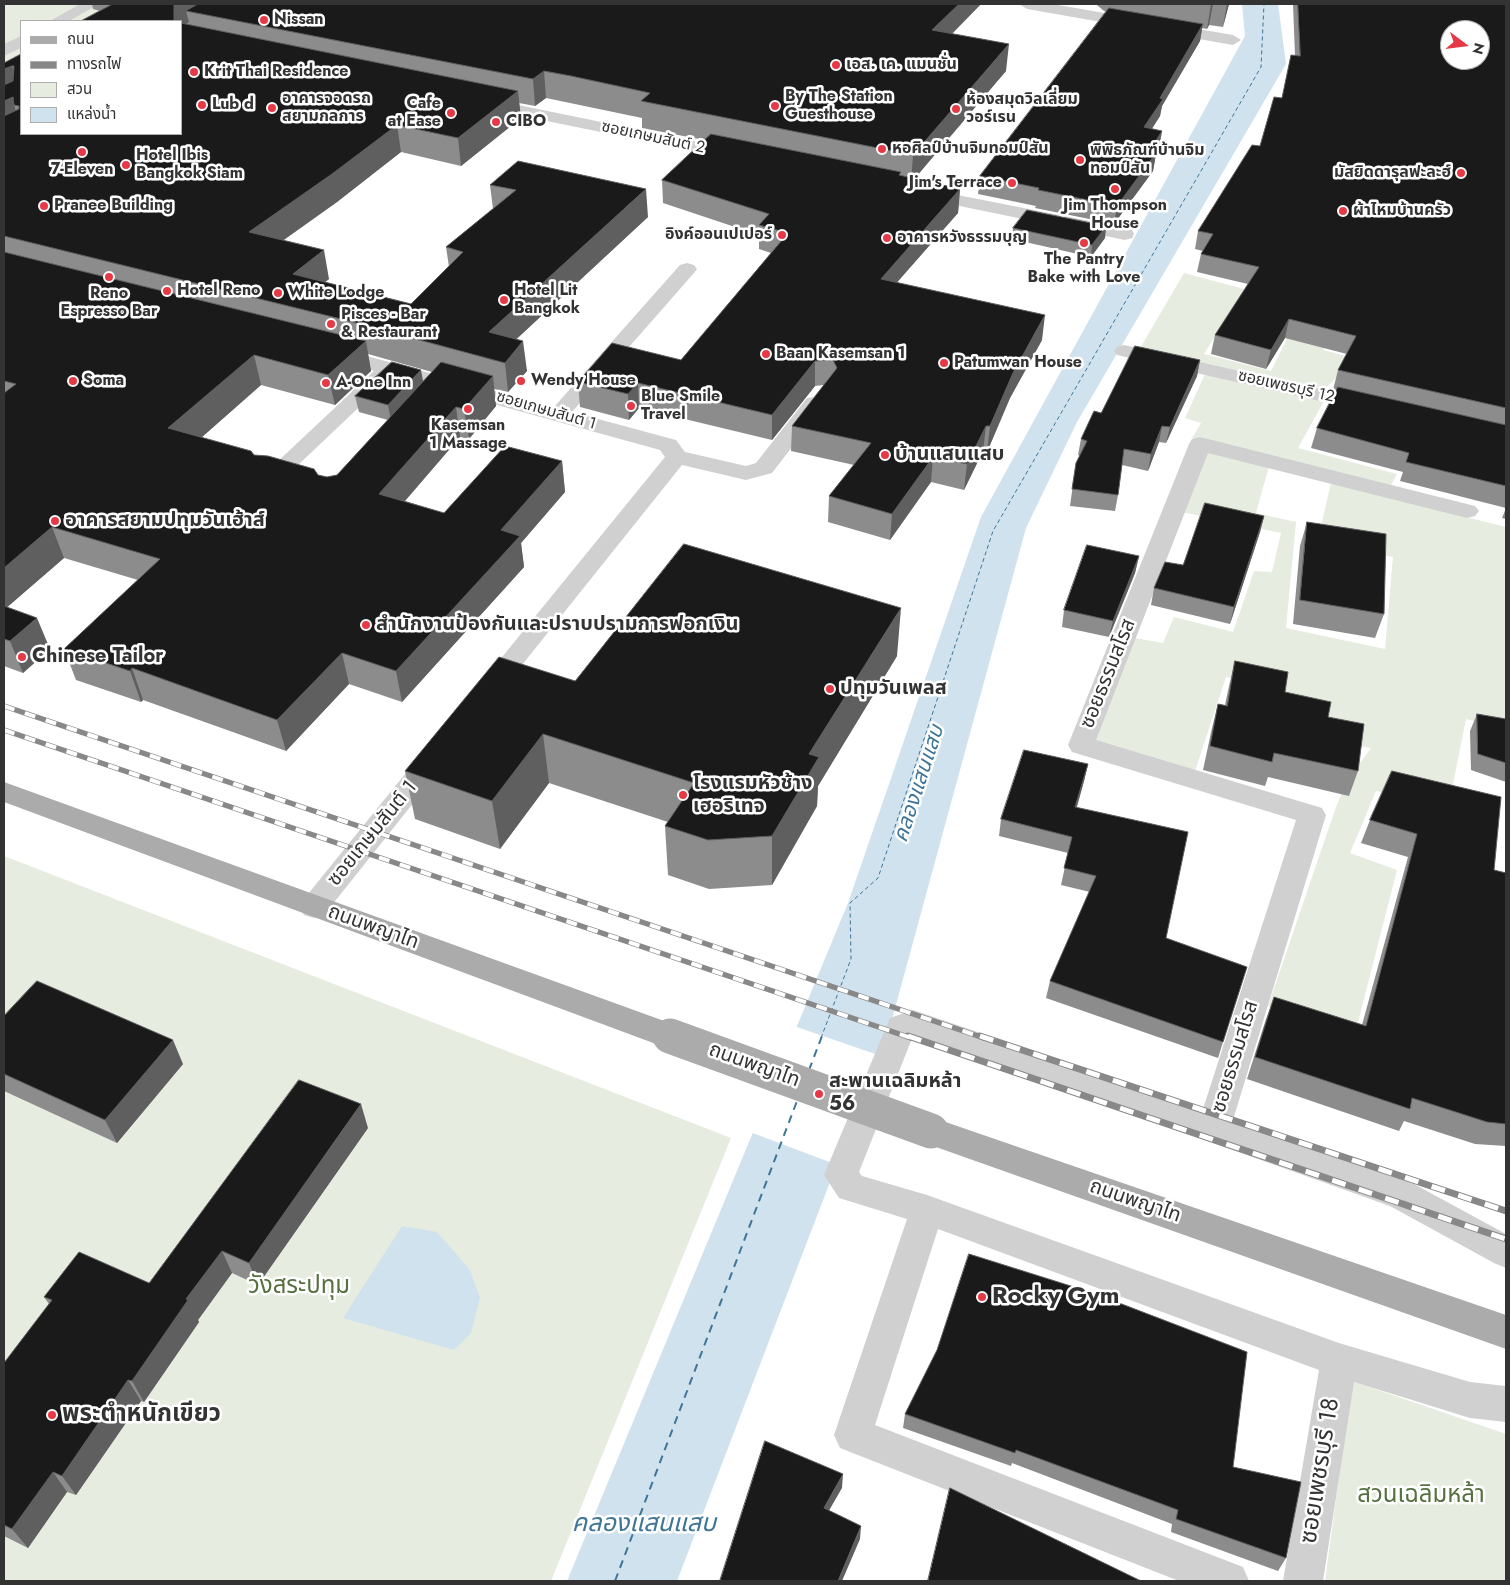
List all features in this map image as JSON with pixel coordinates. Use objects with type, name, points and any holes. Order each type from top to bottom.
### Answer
[{"type":"main road","name":"ถนนพญาไท","points":[[4,792],[314,907],[931,1131],[1506,1332]]},
{"type":"street","points":[[60,20],[91,4]]},
{"type":"street","points":[[1027,4],[1233,40]]},
{"type":"street","points":[[7,57],[20,42]]},
{"type":"street","name":"ซอยเกษมสันต์ 2","points":[[471,101],[753,158]]},
{"type":"street","points":[[902,188],[1125,234]]},
{"type":"street","points":[[559,414],[686,269]]},
{"type":"street","name":"ซอยเกษมสันต์ 1","points":[[312,347],[668,445],[676,456],[746,473],[758,472],[764,468],[824,392]]},
{"type":"street","name":"ซอยเพชรบุรี 12","points":[[1124,351],[1388,410]]},
{"type":"street","points":[[270,479],[390,368]]},
{"type":"street","points":[[425,399],[441,382]]},
{"type":"street","name":"ซอยธรรมสโรส","points":[[1214,1127],[1312,815],[1081,745],[1200,444],[1467,511]]},
{"type":"street","points":[[474,707],[676,456]]},
{"type":"street","name":"ซอยเกษมสันต์ 1","points":[[314,907],[443,746]]},
{"type":"street","points":[[1506,1252],[1402,1195],[1214,1127],[914,1023],[901,1026],[841,1175],[851,1188],[926,1210],[1339,1360],[1470,1400],[1506,1404]]},
{"type":"street","points":[[926,1210],[853,1435],[1229,1581]]},
{"type":"street","name":"ซอยเพชรบุรี 18","points":[[1303,1581],[1339,1360]]},
{"type":"green space","points":[[4,4],[103,4],[128,17],[122,20],[20,20],[20,78],[4,87]]},
{"type":"green space","points":[[1184,273],[1244,289],[1204,354],[1271,371],[1296,321],[1337,332],[1323,350],[1362,360],[1348,381],[1336,378],[1323,391],[1139,350]]},
{"type":"green space","points":[[1205,374],[1324,401],[1298,448],[1397,474],[1390,487],[1192,438],[1201,423],[1185,418]]},
{"type":"green space","points":[[1205,450],[1269,466],[1256,513],[1296,522],[1286,628],[1385,649],[1393,557],[1317,544],[1331,483],[1506,527],[1506,729],[1466,719],[1449,804],[1376,791],[1350,853],[1397,870],[1355,1034],[1268,1006],[1336,807],[1347,781],[1371,748],[1339,742],[1300,695],[1226,677],[1195,771],[1090,743],[1135,638],[1163,643],[1174,617],[1233,632],[1254,571],[1272,572],[1281,533],[1182,512]]},
{"type":"green space","name":"วังสระปทุม","points":[[4,856],[731,1138],[551,1581],[4,1581]]},
{"type":"green space","name":"สวนเฉลิมหล้า","points":[[1352,1381],[1506,1434],[1506,1581],[1325,1581]]},
{"type":"water","name":"คลองแสนแสบ","points":[[1242,4],[1278,4],[1286,64],[1077,422],[1026,528],[891,1023],[677,1581],[567,1581],[848,903],[981,517],[1245,36]]},
{"type":"water","points":[[402,1226],[437,1232],[470,1270],[480,1298],[471,1333],[454,1350],[343,1318]]},
{"type":"pier","points":[[794,1026],[881,1056],[840,1166],[750,1132]]},
{"type":"building","points":[[113,4],[174,4],[174,20],[83,20]]},
{"type":"building","points":[[198,4],[959,4],[932,30],[1009,44],[913,155],[641,101],[650,93],[571,76],[544,71],[533,79],[186,11]]},
{"type":"building","points":[[1298,4],[1506,4],[1506,408],[1338,370],[1356,336],[1289,319],[1271,350],[1215,335],[1259,267],[1201,254],[1213,234],[1198,231],[1252,145],[1260,146],[1274,97],[1282,98],[1291,55],[1300,56]]},
{"type":"building","name":"พิพิธภัณฑ์บ้านจิม ทอมป์สัน","points":[[1109,8],[1203,24],[1160,98],[1163,99],[1144,127],[1162,131],[1149,152],[1156,153],[1117,206],[980,176]]},
{"type":"building","points":[[182,23],[518,91],[458,138],[397,125],[332,174],[249,232],[324,250],[293,274],[411,304],[463,252],[446,247],[516,190],[490,185],[518,161],[646,189],[489,332],[523,341],[505,363],[349,321],[4,236],[4,116],[19,109],[19,106],[14,105],[13,97],[4,101],[4,85],[13,81],[14,66],[4,69],[4,63],[20,55],[20,135],[182,135]]},
{"type":"building","points":[[711,134],[901,172],[899,175],[960,189],[881,279],[1045,315],[1013,373],[990,426],[986,426],[967,464],[933,457],[892,514],[829,496],[871,443],[792,426],[837,368],[833,360],[815,361],[772,415],[638,383],[628,394],[578,382],[612,343],[681,360],[788,233],[759,225],[769,214],[662,180]]},
{"type":"building","points":[[1027,210],[1106,226],[1092,245],[1013,228]]},
{"type":"building","points":[[4,252],[366,341],[328,375],[254,355],[168,428],[251,451],[254,455],[268,456],[314,469],[318,475],[327,477],[337,475],[441,362],[493,376],[464,409],[456,407],[379,494],[444,513],[505,446],[562,461],[501,530],[520,536],[396,671],[342,653],[277,720],[132,668],[130,671],[64,649],[160,559],[52,527],[4,568],[4,393],[16,384],[4,381]]},
{"type":"building","points":[[1135,346],[1200,360],[1170,427],[1162,426],[1151,454],[1124,449],[1118,495],[1072,489],[1076,463],[1087,441],[1081,439],[1094,411],[1101,413]]},
{"type":"building","points":[[392,362],[421,370],[388,405],[355,396]]},
{"type":"building","points":[[1338,387],[1506,425],[1506,486],[1406,462],[1409,453],[1317,428]]},
{"type":"building","points":[[1205,503],[1264,516],[1234,607],[1154,588],[1165,562],[1183,565]]},
{"type":"building","points":[[1307,522],[1386,534],[1384,614],[1300,600]]},
{"type":"building","points":[[684,544],[901,608],[809,754],[819,757],[772,836],[708,840],[665,826],[694,783],[543,734],[492,801],[405,771],[499,657],[575,681]]},
{"type":"building","points":[[1087,545],[1139,556],[1113,621],[1064,610]]},
{"type":"building","points":[[4,606],[37,618],[10,641],[4,639]]},
{"type":"building","points":[[1235,661],[1288,672],[1285,692],[1331,702],[1328,717],[1364,724],[1358,771],[1274,753],[1272,762],[1210,746],[1218,704],[1227,706]]},
{"type":"building","points":[[1477,714],[1506,719],[1506,763],[1478,754]]},
{"type":"building","points":[[1024,750],[1088,764],[1075,807],[1188,832],[1166,938],[1247,967],[1223,1042],[1050,981],[1096,876],[1064,868],[1072,837],[1001,819]]},
{"type":"building","points":[[1392,771],[1501,797],[1494,870],[1506,873],[1506,1124],[1487,1122],[1412,1098],[1410,1109],[1255,1057],[1274,997],[1366,1026],[1417,834],[1370,820]]},
{"type":"building","points":[[37,981],[173,1040],[105,1120],[4,1074],[4,1016]]},
{"type":"building","points":[[299,1080],[361,1104],[249,1263],[222,1251],[186,1299],[188,1300],[132,1381],[128,1380],[62,1476],[53,1472],[12,1529],[4,1525],[4,1363],[52,1300],[44,1297],[79,1252],[149,1283]]},
{"type":"building","points":[[969,1254],[1093,1293],[1247,1352],[1233,1467],[1301,1482],[1286,1558],[1176,1519],[1178,1510],[1016,1450],[1015,1453],[905,1414],[937,1350]]},
{"type":"building","points":[[765,1441],[843,1474],[824,1508],[861,1526],[838,1581],[720,1581]]},
{"type":"building","points":[[950,1488],[1141,1581],[928,1581]]},
{"type":"ferry route","points":[[821,1038],[851,959],[850,903],[878,878],[993,531],[1261,67],[1264,4]]},
{"type":"ferry route","points":[[809,1070],[822,1036]]},
{"type":"ferry route","points":[[615,1581],[797,1101]]},
{"type":"railway","points":[[4,706],[984,1038]]},
{"type":"railway","points":[[4,730],[911,1038]]},
{"type":"railway","points":[[908,1036],[1506,1239]]},
{"type":"railway","points":[[980,1036],[1506,1211]]},
{"type":"place","name":"Nissan","points":[[264,20]]},
{"type":"place","name":"เอส. เค. แมนชั่น","points":[[836,65]]},
{"type":"place","name":"Krit Thai Residence","points":[[194,72]]},
{"type":"place","name":"Lub d","points":[[202,105]]},
{"type":"place","name":"By The Station Guesthouse","points":[[775,106]]},
{"type":"place","name":"อาคารจอดรถ สยามกลการ","points":[[272,108]]},
{"type":"place","name":"ห้องสมุดวิลเลี่ยม วอร์เรน","points":[[956,109]]},
{"type":"place","name":"Cafe at Ease","points":[[451,113]]},
{"type":"place","name":"CIBO","points":[[496,122]]},
{"type":"place","name":"หอศิลป์บ้านจิมทอมป์สัน","points":[[882,149]]},
{"type":"place","name":"7-Eleven","points":[[82,152]]},
{"type":"place","name":"พิพิธภัณฑ์บ้านจิม ทอมป์สัน","points":[[1080,160]]},
{"type":"place","name":"Hotel Ibis Bangkok Siam","points":[[126,165]]},
{"type":"place","name":"มัสยิดดารุลฟะละฮ์","points":[[1461,173]]},
{"type":"place","name":"Jim's Terrace","points":[[1012,183]]},
{"type":"place","name":"Jim Thompson House","points":[[1115,189]]},
{"type":"place","name":"Pranee Building","points":[[44,206]]},
{"type":"place","name":"ผ้าไหมบ้านครัว","points":[[1343,211]]},
{"type":"place","name":"อิงค์ออนเปเปอร์","points":[[782,235]]},
{"type":"place","name":"อาคารหวังธรรมบุญ","points":[[887,238]]},
{"type":"place","name":"The Pantry Bake with Love","points":[[1084,243]]},
{"type":"place","name":"Reno Espresso Bar","points":[[109,277]]},
{"type":"place","name":"Hotel Reno","points":[[167,291]]},
{"type":"place","name":"White Lodge","points":[[278,293]]},
{"type":"place","name":"Hotel Lit Bangkok","points":[[504,300]]},
{"type":"place","name":"Pisces - Bar & Restaurant","points":[[331,324]]},
{"type":"place","name":"Baan Kasemsan 1","points":[[766,354]]},
{"type":"place","name":"Patumwan House","points":[[944,363]]},
{"type":"place","name":"Soma","points":[[73,381]]},
{"type":"place","name":"Wendy House","points":[[521,381]]},
{"type":"place","name":"A-One Inn","points":[[326,383]]},
{"type":"place","name":"Blue Smile Travel","points":[[631,406]]},
{"type":"place","name":"Kasemsan 1 Massage","points":[[468,409]]},
{"type":"place","name":"บ้านแสนแสบ","points":[[885,455]]},
{"type":"place","name":"อาคารสยามปทุมวันเฮ้าส์","points":[[55,521]]},
{"type":"place","name":"สำนักงานป้องกันและปราบปรามการฟอกเงิน","points":[[366,625]]},
{"type":"place","name":"Chinese Tailor","points":[[22,657]]},
{"type":"place","name":"ปทุมวันเพลส","points":[[830,689]]},
{"type":"place","name":"โรงแรมหัวช้าง เฮอริเทจ","points":[[683,795]]},
{"type":"place","name":"สะพานเฉลิมหล้า 56","points":[[819,1094]]},
{"type":"place","name":"Rocky Gym","points":[[982,1297]]},
{"type":"place","name":"พระตำหนักเขียว","points":[[52,1415]]}]
